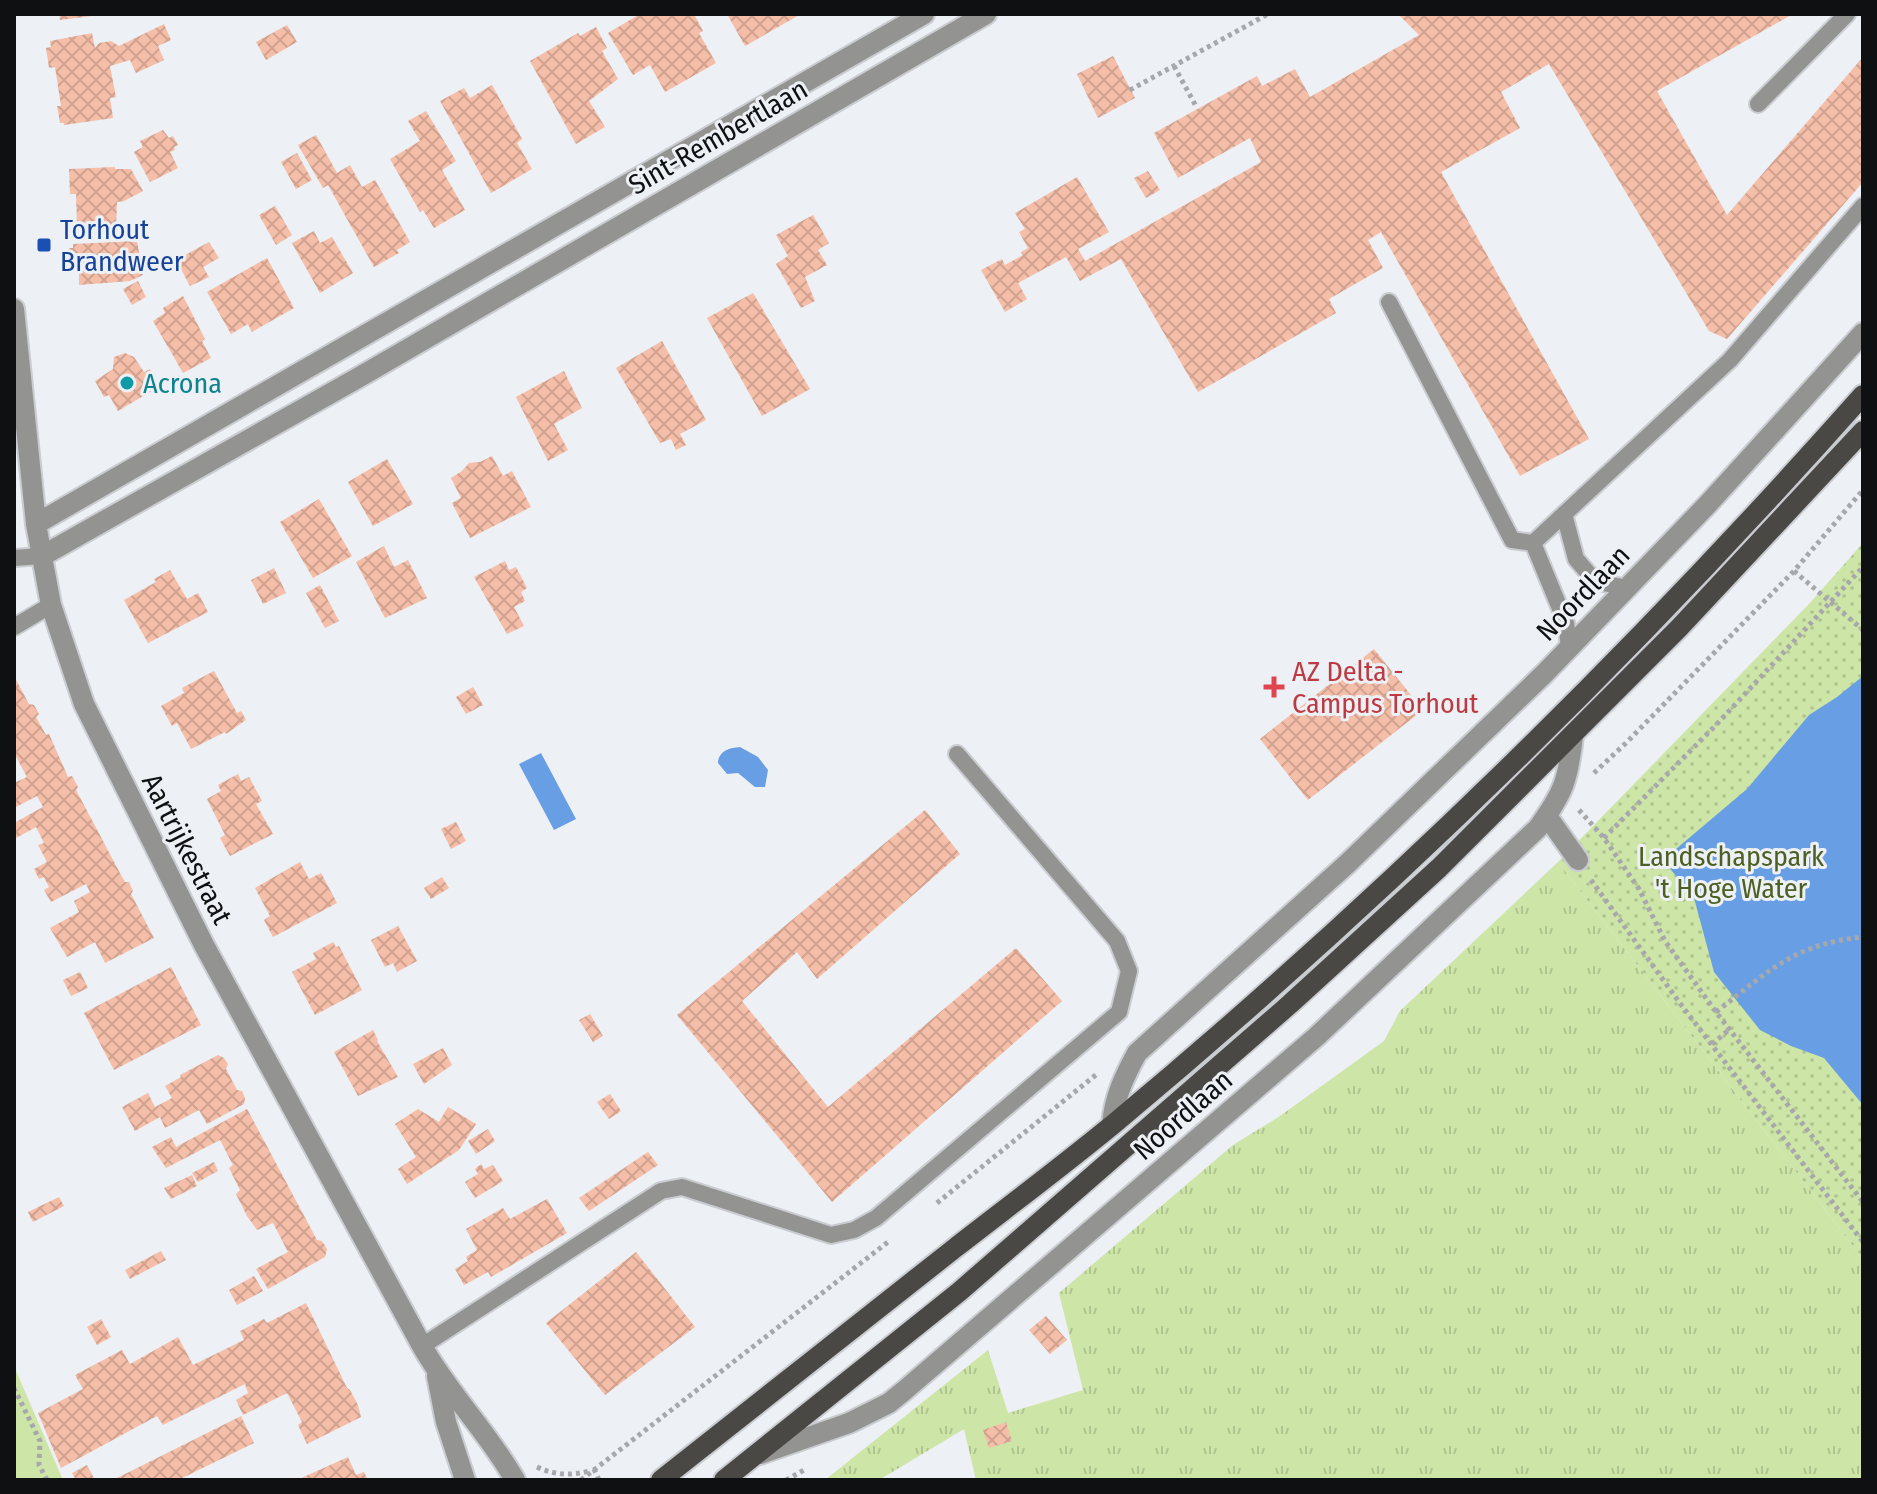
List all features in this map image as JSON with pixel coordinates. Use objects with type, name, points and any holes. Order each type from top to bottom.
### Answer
[{"type":"main road","name":"Noordlaan","points":[[661,1480],[1112,1125],[1269,989],[1454,818],[1613,661],[1863,395]]},
{"type":"main road","name":"Noordlaan","points":[[724,1480],[936,1311],[1290,1004],[1439,868],[1679,628],[1863,431]]},
{"type":"street","name":"Sint-Rembertlaan","points":[[36,524],[924,14]]},
{"type":"street","name":"Sint-Rembertlaan","points":[[42,556],[356,379],[986,14]]},
{"type":"street","points":[[874,42],[891,69]]},
{"type":"street","points":[[556,225],[573,253]]},
{"type":"street","name":"Aartrijkestraat","points":[[14,311],[36,524],[51,605],[84,704],[169,879],[436,1372],[468,1411],[515,1480]]},
{"type":"street","name":"Noordlaan","points":[[1112,1125],[1122,1080],[1137,1053],[1347,864],[1569,647],[1718,494],[1863,333]]},
{"type":"street","points":[[338,350],[356,379]]},
{"type":"street","name":"Noordlaan","points":[[753,1457],[849,1423],[889,1403],[1316,1037],[1538,828],[1557,804],[1569,772],[1573,736]]},
{"type":"street","points":[[1547,816],[1578,860]]},
{"type":"street","name":"Aartrijkestraat","points":[[436,1372],[446,1422],[465,1480]]},
{"type":"lane","points":[[1758,104],[1847,14]]},
{"type":"lane","points":[[1533,543],[1730,360],[1863,206]]},
{"type":"lane","points":[[1389,302],[1512,540],[1533,543]]},
{"type":"lane","points":[[1564,514],[1576,559],[1595,581],[1626,588]]},
{"type":"lane","points":[[1533,543],[1562,609],[1569,647]]},
{"type":"lane","points":[[14,558],[42,556]]},
{"type":"lane","points":[[14,627],[51,605]]},
{"type":"lane","points":[[422,1346],[661,1191],[682,1187],[831,1235],[854,1230],[876,1218],[1119,1012],[1129,971],[1117,941],[957,754]]},
{"type":"path","points":[[1130,90],[1268,14]]},
{"type":"path","points":[[1174,66],[1197,108]]},
{"type":"path","points":[[1863,490],[1794,571],[1626,743],[1593,774],[1562,790],[1604,838],[1639,889],[1665,941],[1716,1012],[1863,1202]]},
{"type":"path","points":[[1604,838],[1863,567]]},
{"type":"path","points":[[1794,571],[1863,630]]},
{"type":"path","points":[[1578,860],[1613,914],[1863,1242]]},
{"type":"path","points":[[1716,1012],[1789,957],[1816,945],[1863,937]]},
{"type":"path","points":[[1711,1044],[1730,1029]]},
{"type":"path","points":[[934,1205],[1106,1067],[1137,1053]]},
{"type":"path","points":[[581,1480],[899,1233]]},
{"type":"path","points":[[14,1388],[40,1441],[39,1465],[47,1480]]},
{"type":"path","points":[[534,1466],[547,1472],[575,1475],[594,1469]]},
{"type":"path","points":[[594,1469],[599,1480]]},
{"type":"green space","name":"Landschapspark 't Hoge Water","points":[[1863,543],[1863,1259],[1558,862],[1809,604]]},
{"type":"green space","points":[[1558,862],[1863,1259],[1863,1480],[976,1480],[964,1429],[879,1480],[825,1480],[988,1350],[1008,1413],[1083,1390],[1059,1293],[1233,1145],[1280,1116],[1384,1041],[1400,1011]]},
{"type":"green space","points":[[14,1366],[63,1480],[14,1480]]},
{"type":"water","points":[[1863,676],[1863,1105],[1824,1058],[1760,1030],[1714,972],[1694,898],[1663,860],[1747,789],[1809,715]]},
{"type":"water","points":[[740,747],[758,757],[768,770],[765,787],[755,787],[738,773],[727,774],[718,763],[723,752]]},
{"type":"water","points":[[541,753],[576,819],[554,830],[519,764]]},
{"type":"building","points":[[59,14],[92,14],[92,16],[60,20]]},
{"type":"building","points":[[640,14],[694,14],[703,31],[699,33],[716,63],[665,92],[650,65],[633,75],[608,33]]},
{"type":"building","points":[[727,14],[801,14],[745,46]]},
{"type":"building","points":[[1398,14],[1793,14],[1657,91],[1727,215],[1863,57],[1863,182],[1727,339],[1709,331],[1549,64],[1501,92],[1520,128],[1441,172],[1589,439],[1520,476],[1381,232],[1368,240],[1383,268],[1329,299],[1336,313],[1198,392],[1121,259],[1080,281],[1066,257],[1018,283],[1027,299],[1005,312],[981,270],[1002,259],[1005,265],[1023,255],[1021,252],[1028,248],[1019,232],[1025,229],[1015,213],[1077,177],[1109,232],[1078,249],[1085,261],[1261,162],[1250,138],[1178,178],[1154,133],[1257,76],[1262,86],[1295,69],[1310,97],[1419,35]]},
{"type":"building","points":[[164,24],[171,40],[158,46],[164,60],[136,73],[130,60],[110,66],[116,97],[110,98],[113,118],[60,123],[57,106],[61,106],[55,67],[49,68],[46,48],[51,47],[50,41],[92,33],[95,48],[99,43],[111,41],[119,46]]},
{"type":"building","points":[[287,25],[297,42],[266,60],[256,42]]},
{"type":"building","points":[[596,27],[607,48],[602,51],[618,79],[589,101],[605,127],[576,144],[530,61],[578,33],[580,36]]},
{"type":"building","points":[[1113,56],[1135,98],[1098,118],[1077,74]]},
{"type":"building","points":[[492,85],[522,139],[517,143],[532,169],[491,193],[440,101],[464,88],[470,98]]},
{"type":"building","points":[[426,111],[456,161],[442,170],[465,210],[434,228],[423,210],[420,212],[390,159],[420,141],[408,121]]},
{"type":"building","points":[[163,130],[169,138],[173,136],[178,145],[170,152],[178,168],[150,182],[134,152],[143,147],[140,141]]},
{"type":"building","points":[[316,135],[337,173],[350,165],[362,187],[375,180],[410,242],[397,250],[399,253],[374,267],[328,185],[323,188],[298,145]]},
{"type":"building","points":[[297,153],[312,180],[296,189],[281,162]]},
{"type":"building","points":[[69,169],[131,169],[143,191],[117,202],[116,229],[105,229],[105,224],[77,225],[76,194],[70,194]]},
{"type":"building","points":[[1148,171],[1160,190],[1146,198],[1134,178]]},
{"type":"building","points":[[275,206],[292,235],[276,245],[259,215]]},
{"type":"building","points":[[813,215],[829,243],[818,250],[827,265],[805,277],[815,301],[801,308],[776,264],[788,256],[776,235]]},
{"type":"building","points":[[314,231],[320,243],[332,237],[353,273],[320,293],[292,243]]},
{"type":"building","points":[[137,241],[143,275],[130,281],[79,285],[79,269],[70,266],[69,248],[73,248],[73,244]]},
{"type":"building","points":[[209,242],[219,258],[203,267],[209,277],[190,286],[176,260]]},
{"type":"building","points":[[267,258],[294,308],[252,332],[248,324],[231,334],[207,292]]},
{"type":"building","points":[[138,281],[146,297],[132,305],[123,289]]},
{"type":"building","points":[[753,293],[810,389],[762,416],[707,318]]},
{"type":"building","points":[[183,296],[211,358],[183,373],[153,321],[165,313],[163,308]]},
{"type":"building","points":[[662,341],[706,420],[680,434],[686,445],[676,450],[671,439],[660,443],[616,368]]},
{"type":"building","name":"Acrona","points":[[125,353],[134,357],[144,372],[150,369],[160,386],[118,411],[109,395],[104,397],[95,381],[113,369],[114,357]]},
{"type":"building","points":[[564,371],[582,408],[554,424],[568,450],[548,461],[516,397]]},
{"type":"building","points":[[492,456],[503,476],[512,471],[531,507],[470,538],[452,503],[461,498],[451,478],[469,463]]},
{"type":"building","points":[[387,459],[413,504],[373,526],[348,482]]},
{"type":"building","points":[[319,499],[352,556],[313,578],[280,522]]},
{"type":"building","points":[[384,546],[394,567],[408,560],[427,598],[385,618],[356,562]]},
{"type":"building","points":[[505,561],[509,570],[516,567],[527,588],[521,592],[525,601],[514,607],[524,626],[507,634],[474,577]]},
{"type":"building","points":[[274,568],[286,593],[263,604],[251,580]]},
{"type":"building","points":[[170,570],[187,599],[198,593],[208,612],[148,643],[124,600],[156,582],[154,579]]},
{"type":"building","points":[[320,585],[339,621],[325,628],[306,593]]},
{"type":"building","points":[[1374,649],[1423,710],[1308,800],[1260,739]]},
{"type":"building","points":[[214,671],[237,713],[241,711],[246,720],[226,734],[191,749],[177,723],[172,726],[161,706],[184,693],[182,688]]},
{"type":"building","points":[[14,676],[29,704],[34,705],[39,714],[36,717],[46,735],[49,734],[68,777],[72,776],[78,787],[76,790],[121,875],[125,882],[129,882],[133,891],[131,894],[154,938],[105,963],[95,942],[67,957],[50,928],[79,912],[74,901],[90,892],[86,884],[51,902],[44,890],[49,887],[44,877],[39,879],[34,869],[47,862],[38,845],[44,843],[36,827],[16,838],[14,834],[14,823],[43,807],[37,796],[14,808],[14,783],[27,777],[14,753]]},
{"type":"building","points":[[473,687],[483,705],[466,714],[456,697]]},
{"type":"building","points":[[238,774],[241,781],[249,777],[262,801],[256,804],[273,834],[230,856],[220,838],[225,835],[207,799],[221,791],[218,785]]},
{"type":"building","points":[[925,810],[960,854],[817,979],[797,952],[742,1001],[828,1107],[1016,948],[1062,1001],[832,1202],[677,1015]]},
{"type":"building","points":[[456,822],[466,841],[451,849],[441,829]]},
{"type":"building","points":[[300,862],[309,879],[321,873],[337,903],[273,937],[264,920],[270,916],[255,888]]},
{"type":"building","points":[[442,877],[449,888],[431,899],[424,888]]},
{"type":"building","points":[[398,926],[417,961],[397,972],[393,963],[385,967],[371,940]]},
{"type":"building","points":[[333,942],[336,947],[339,946],[362,990],[315,1015],[292,972],[316,959],[313,953]]},
{"type":"building","points":[[171,967],[201,1025],[114,1070],[84,1013]]},
{"type":"building","points":[[80,972],[88,988],[71,996],[63,980]]},
{"type":"building","points":[[590,1014],[603,1036],[593,1042],[579,1020]]},
{"type":"building","points":[[373,1030],[398,1077],[358,1096],[334,1052]]},
{"type":"building","points":[[443,1048],[452,1065],[424,1084],[413,1064]]},
{"type":"building","points":[[218,1055],[228,1064],[226,1069],[237,1090],[242,1091],[244,1104],[207,1124],[199,1110],[165,1128],[160,1117],[135,1131],[122,1107],[148,1093],[155,1107],[172,1098],[165,1086]]},
{"type":"building","points":[[610,1094],[621,1111],[609,1119],[597,1102]]},
{"type":"building","points":[[448,1107],[476,1124],[459,1150],[407,1184],[398,1169],[416,1157],[395,1124],[418,1109],[439,1122]]},
{"type":"building","points":[[247,1109],[317,1240],[322,1241],[327,1249],[325,1257],[268,1289],[256,1269],[288,1252],[273,1223],[257,1230],[247,1216],[236,1194],[240,1190],[229,1168],[233,1165],[220,1140],[166,1168],[152,1147],[171,1137],[176,1147]]},
{"type":"building","points":[[488,1129],[495,1141],[476,1154],[468,1141]]},
{"type":"building","points":[[648,1152],[658,1165],[589,1211],[579,1198]]},
{"type":"building","points":[[214,1162],[218,1171],[198,1182],[192,1173]]},
{"type":"building","points":[[481,1164],[484,1169],[493,1165],[503,1181],[475,1198],[465,1182],[478,1174],[475,1169]]},
{"type":"building","points":[[192,1175],[197,1186],[171,1199],[164,1188]]},
{"type":"building","points":[[59,1197],[64,1206],[33,1222],[28,1212]]},
{"type":"building","points":[[547,1199],[567,1233],[491,1277],[488,1272],[464,1285],[455,1269],[468,1261],[466,1257],[477,1250],[466,1229],[503,1208],[510,1219]]},
{"type":"building","points":[[161,1251],[166,1260],[130,1279],[125,1270]]},
{"type":"building","points":[[636,1252],[695,1327],[605,1395],[546,1323]]},
{"type":"building","points":[[254,1276],[263,1291],[237,1305],[229,1290]]},
{"type":"building","points":[[306,1303],[358,1405],[361,1417],[307,1444],[298,1425],[302,1422],[287,1393],[243,1415],[236,1400],[248,1393],[245,1384],[163,1425],[157,1416],[61,1468],[38,1413],[83,1389],[75,1375],[122,1350],[130,1364],[178,1337],[193,1365],[244,1340],[240,1331],[264,1319],[267,1323]]},
{"type":"building","points":[[1046,1316],[1067,1340],[1050,1354],[1029,1330]]},
{"type":"building","points":[[101,1319],[111,1337],[97,1345],[87,1327]]},
{"type":"building","points":[[241,1416],[254,1443],[178,1480],[113,1480]]},
{"type":"building","points":[[1006,1422],[1012,1441],[989,1448],[983,1430]]},
{"type":"building","points":[[348,1457],[356,1475],[364,1472],[368,1480],[297,1480]]},
{"type":"building","points":[[87,1465],[95,1480],[76,1480],[72,1473]]},
{"type":"place","name":"Torhout Brandweer","points":[[44,245]]},
{"type":"place","name":"Acrona","points":[[127,383]]},
{"type":"place","name":"AZ Delta - Campus Torhout","points":[[1274,687]]}]
